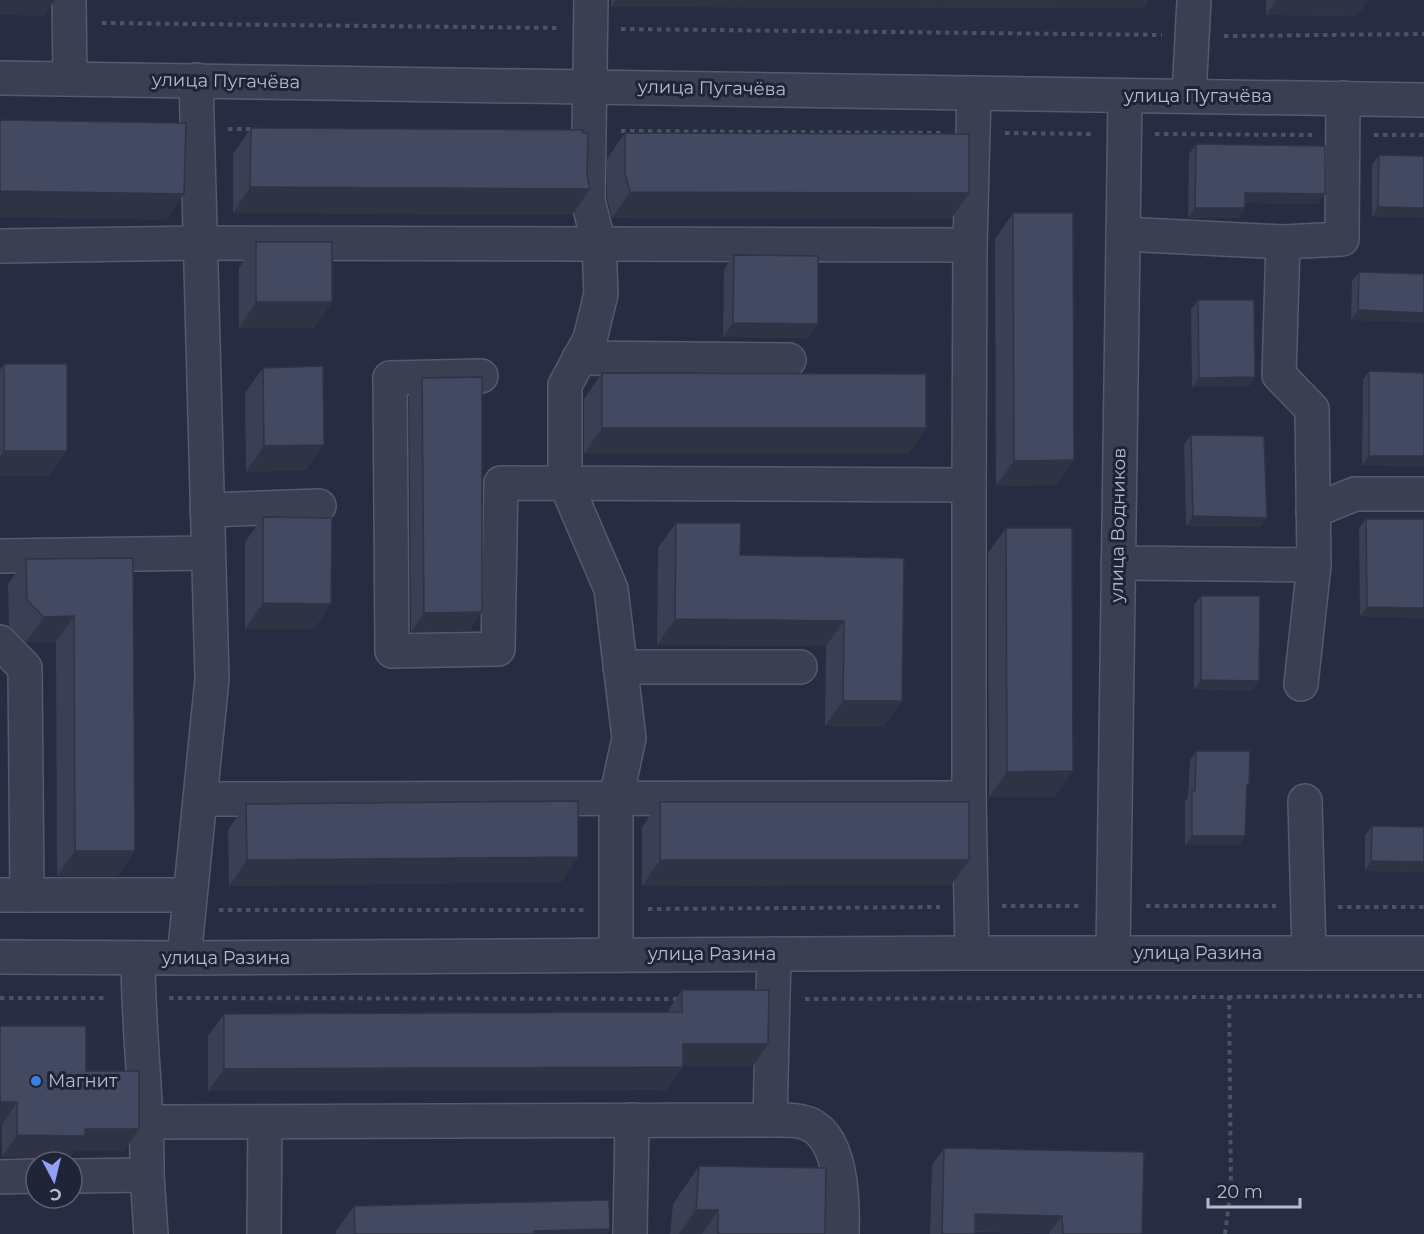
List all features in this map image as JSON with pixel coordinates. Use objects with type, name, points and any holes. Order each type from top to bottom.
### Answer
[{"type":"street","points":[[1189,95],[1194,0]]},
{"type":"street","points":[[70,11],[70,79]]},
{"type":"street","points":[[591,14],[588,201],[599,244],[601,294],[590,339],[565,385],[565,482],[611,590],[629,738],[616,798],[616,955]]},
{"type":"street","name":"улица Пугачёва","points":[[0,78],[1424,100]]},
{"type":"street","points":[[184,958],[212,679],[196,80]]},
{"type":"street","points":[[972,953],[969,798],[969,485],[970,245],[974,93]]},
{"type":"street","name":"улица Водников","points":[[1113,953],[1125,96]]},
{"type":"street","points":[[1123,234],[1283,242],[1342,239],[1343,98]]},
{"type":"street","points":[[1283,242],[1279,375],[1312,409],[1314,566],[1301,684]]},
{"type":"street","points":[[0,246],[200,243],[970,245]]},
{"type":"street","points":[[579,358],[789,360]]},
{"type":"street","points":[[480,376],[390,378],[392,651],[498,649],[501,483],[969,485]]},
{"type":"street","points":[[1314,512],[1355,494],[1424,494]]},
{"type":"street","points":[[207,510],[318,506]]},
{"type":"street","points":[[0,556],[208,553]]},
{"type":"street","points":[[1118,563],[1314,566]]},
{"type":"street","points":[[0,642],[25,668],[14,895],[189,903]]},
{"type":"street","points":[[620,667],[800,667]]},
{"type":"street","points":[[200,799],[969,798]]},
{"type":"street","points":[[1305,801],[1309,953]]},
{"type":"street","name":"улица Разина","points":[[0,957],[1424,953]]},
{"type":"street","points":[[770,1120],[774,954]]},
{"type":"street","points":[[138,958],[138,998],[147,1122],[147,1175],[151,1234]]},
{"type":"street","points":[[147,1122],[632,1120],[804,1122],[816,1129],[832,1150],[843,1198],[842,1234]]},
{"type":"street","points":[[630,1234],[632,1120]]},
{"type":"street","points":[[264,1234],[265,1122]]},
{"type":"street","points":[[84,1176],[147,1175]]},
{"type":"street","points":[[0,1177],[24,1176]]},
{"type":"path","points":[[70,11],[591,14],[1193,36],[1424,34]]},
{"type":"path","points":[[197,129],[256,129]]},
{"type":"path","points":[[588,131],[1424,135]]},
{"type":"path","points":[[189,903],[616,910],[1113,906],[1424,907]]},
{"type":"path","points":[[1225,1234],[1231,1188],[1229,996]]},
{"type":"path","points":[[774,999],[1424,996]]},
{"type":"path","points":[[0,998],[690,999]]},
{"type":"building","points":[[0,120],[186,123],[184,194],[0,191]]},
{"type":"building","points":[[251,128],[583,130],[583,133],[588,133],[587,175],[590,189],[250,187]]},
{"type":"building","points":[[625,133],[969,134],[969,193],[630,192],[625,173]]},
{"type":"building","points":[[1196,144],[1325,146],[1325,194],[1245,193],[1245,208],[1195,208]]},
{"type":"building","points":[[1379,155],[1424,156],[1424,208],[1378,207]]},
{"type":"building","points":[[1013,213],[1073,213],[1074,460],[1014,461]]},
{"type":"building","points":[[256,242],[332,242],[332,302],[256,302]]},
{"type":"building","points":[[734,255],[818,256],[818,324],[733,323]]},
{"type":"building","points":[[1359,272],[1424,274],[1424,313],[1358,310]]},
{"type":"building","points":[[1198,300],[1254,300],[1255,377],[1199,378]]},
{"type":"building","points":[[4,364],[67,364],[67,451],[4,451]]},
{"type":"building","points":[[323,366],[324,445],[264,446],[263,368]]},
{"type":"building","points":[[1369,371],[1424,373],[1424,456],[1369,456]]},
{"type":"building","points":[[602,373],[926,374],[926,428],[602,428]]},
{"type":"building","points":[[482,377],[482,612],[424,613],[422,378]]},
{"type":"building","points":[[1191,435],[1264,436],[1267,518],[1193,516]]},
{"type":"building","points":[[263,517],[332,518],[331,604],[263,603]]},
{"type":"building","points":[[1366,519],[1424,519],[1424,608],[1367,607]]},
{"type":"building","points":[[676,523],[741,523],[740,555],[904,558],[902,701],[843,701],[844,621],[675,619]]},
{"type":"building","points":[[1006,528],[1072,528],[1073,771],[1007,772]]},
{"type":"building","points":[[133,558],[135,851],[75,851],[74,616],[44,617],[27,600],[26,559]]},
{"type":"building","points":[[1201,596],[1260,596],[1259,681],[1201,680]]},
{"type":"building","points":[[1196,751],[1250,751],[1245,836],[1192,836],[1192,791],[1195,791]]},
{"type":"building","points":[[578,801],[578,857],[247,860],[246,804]]},
{"type":"building","points":[[660,802],[969,802],[969,860],[660,860]]},
{"type":"building","points":[[1372,826],[1424,827],[1424,862],[1371,861]]},
{"type":"building","points":[[682,990],[769,990],[768,1044],[683,1044],[683,1067],[224,1069],[224,1014],[682,1012]]},
{"type":"building","points":[[0,1026],[86,1026],[86,1071],[139,1071],[139,1129],[85,1129],[85,1136],[17,1135],[17,1102],[0,1102]]},
{"type":"building","points":[[944,1148],[1144,1152],[1142,1234],[1063,1234],[1062,1216],[975,1214],[975,1234],[942,1234]]},
{"type":"building","points":[[699,1166],[826,1168],[825,1234],[718,1234],[718,1210],[696,1210]]},
{"type":"building","points":[[609,1200],[610,1229],[534,1231],[534,1234],[355,1234],[354,1206]]},
{"type":"place","name":"Магнит","points":[[36,1081]]}]
